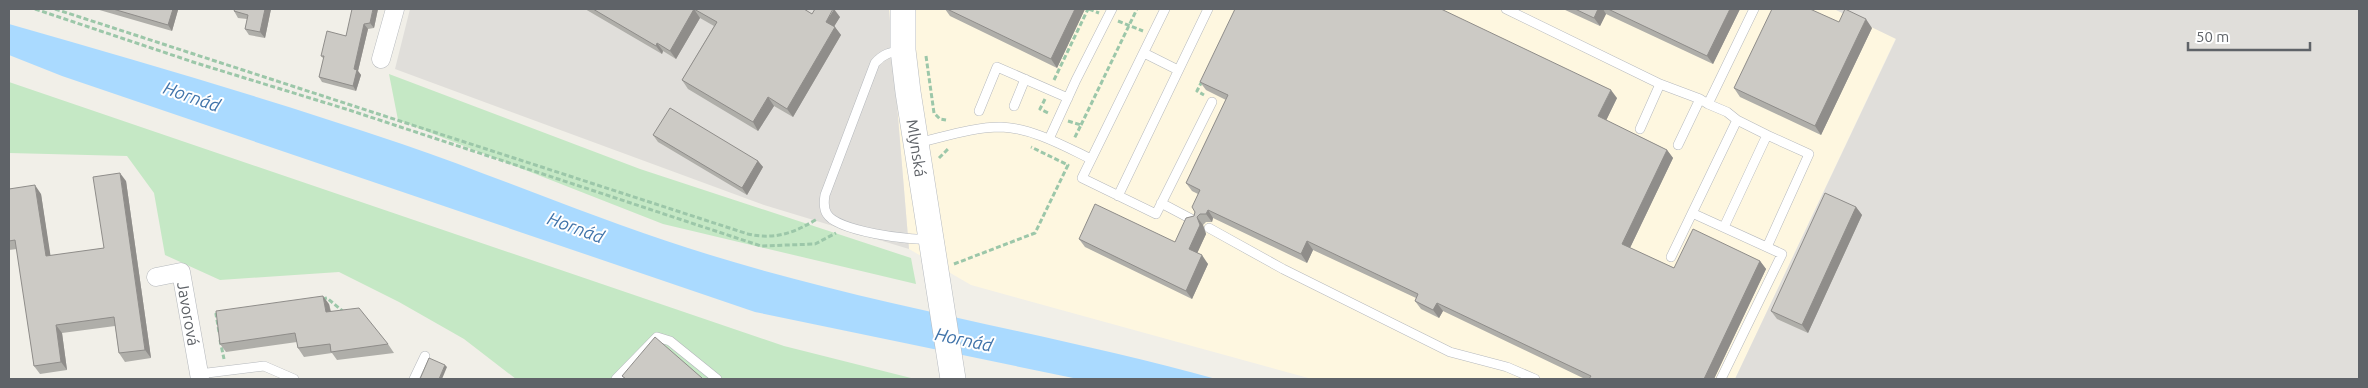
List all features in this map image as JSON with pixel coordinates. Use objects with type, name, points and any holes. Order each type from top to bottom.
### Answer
[{"type":"street","points":[[381,58],[395,9]]},
{"type":"street","name":"Mlynská","points":[[903,9],[903,50],[953,379]]},
{"type":"street","name":"Javorová","points":[[156,277],[181,272],[200,377]]},
{"type":"lane","points":[[1049,139],[1112,9]]},
{"type":"lane","points":[[1165,9],[1082,178],[1156,214],[1212,102]]},
{"type":"lane","points":[[1118,196],[1208,9]]},
{"type":"lane","points":[[1506,9],[1660,84],[1700,98],[1708,104],[1727,112],[1737,120],[1809,154],[1767,247]]},
{"type":"lane","points":[[1708,104],[1754,9]]},
{"type":"lane","points":[[903,50],[889,52],[874,63],[825,195],[824,205],[826,213],[847,227],[907,240],[932,239]]},
{"type":"lane","points":[[1144,53],[1178,70]]},
{"type":"lane","points":[[978,111],[997,66],[1068,98]]},
{"type":"lane","points":[[1014,106],[1025,79]]},
{"type":"lane","points":[[1640,129],[1660,84]]},
{"type":"lane","points":[[1678,145],[1700,98]]},
{"type":"lane","points":[[1671,257],[1737,120]]},
{"type":"lane","points":[[917,142],[995,127],[1026,132],[1049,139],[1091,159]]},
{"type":"lane","points":[[1724,227],[1767,135]]},
{"type":"lane","points":[[1161,204],[1195,221]]},
{"type":"lane","points":[[1692,213],[1782,254],[1721,379]]},
{"type":"lane","points":[[1209,228],[1283,269],[1450,352],[1507,367],[1535,379]]},
{"type":"lane","points":[[616,379],[657,337],[670,341],[717,379]]},
{"type":"lane","points":[[414,379],[425,356]]},
{"type":"lane","points":[[200,377],[226,370],[264,366],[294,379]]},
{"type":"path","points":[[35,9],[761,246],[815,244],[847,227]]},
{"type":"path","points":[[55,9],[748,234],[761,237],[781,236],[801,229],[826,213]]},
{"type":"path","points":[[1081,125],[1137,9]]},
{"type":"path","points":[[1129,26],[1137,29]]},
{"type":"path","points":[[1205,74],[1197,91],[1205,95]]},
{"type":"path","points":[[960,263],[1035,233],[1068,165],[1024,144]]},
{"type":"path","points":[[938,161],[951,146]]},
{"type":"path","points":[[320,300],[328,298],[345,312],[346,319]]},
{"type":"path","points":[[224,313],[216,314],[226,370]]},
{"type":"shaded area","points":[[410,9],[889,9],[909,249],[764,205],[395,69]]},
{"type":"shaded area","points":[[889,9],[1834,9],[1896,38],[1735,379],[1312,379],[971,285],[909,249]]},
{"type":"shaded area","points":[[1834,9],[2359,9],[2359,379],[1735,379],[1896,39]]},
{"type":"green space","points":[[389,74],[640,169],[911,258],[916,284],[663,224],[398,120]]},
{"type":"green space","points":[[9,82],[784,346],[915,379],[516,379],[464,339],[399,302],[339,272],[220,280],[165,255],[154,193],[127,156],[9,153]]},
{"type":"water","name":"Hornád","points":[[9,24],[305,112],[438,157],[652,236],[753,268],[1216,379],[1078,379],[755,312],[62,76],[9,55]]},
{"type":"building","points":[[113,9],[173,9],[168,25]]},
{"type":"building","points":[[235,9],[265,9],[260,32],[245,29],[248,15],[234,11]]},
{"type":"building","points":[[352,9],[373,9],[370,23],[364,24],[354,69],[357,70],[353,86],[319,77],[324,56],[321,56],[327,31],[346,36]]},
{"type":"building","points":[[593,9],[694,9],[670,51],[657,43],[656,46]]},
{"type":"building","points":[[694,9],[804,9],[812,14],[815,9],[833,9],[826,22],[835,27],[787,109],[768,97],[753,122],[682,80],[717,22]]},
{"type":"building","points":[[947,9],[1075,9],[1051,59]]},
{"type":"building","points":[[1235,9],[1441,9],[1611,90],[1598,116],[1667,150],[1622,244],[1674,268],[1693,229],[1760,261],[1704,379],[1589,379],[1591,376],[1437,303],[1433,310],[1415,301],[1418,294],[1307,241],[1301,254],[1208,210],[1206,214],[1200,214],[1197,217],[1200,225],[1189,249],[1202,255],[1186,291],[1079,239],[1095,204],[1175,242],[1186,218],[1194,216],[1195,212],[1192,207],[1200,190],[1186,183],[1228,95],[1200,82]]},
{"type":"building","points":[[1575,9],[1598,9],[1594,18]]},
{"type":"building","points":[[1608,9],[1730,9],[1707,56]]},
{"type":"building","points":[[1772,9],[1810,9],[1839,22],[1845,9],[1866,19],[1815,126],[1734,88]]},
{"type":"building","points":[[670,108],[758,161],[742,188],[653,135]]},
{"type":"building","points":[[120,173],[145,350],[119,353],[114,317],[56,325],[61,362],[34,366],[15,240],[9,241],[9,189],[35,185],[46,256],[104,248],[93,177]]},
{"type":"building","points":[[1825,193],[1856,207],[1802,325],[1771,311]]},
{"type":"building","points":[[323,296],[326,312],[359,308],[388,344],[331,352],[330,344],[298,348],[295,333],[220,344],[216,311]]},
{"type":"building","points":[[655,337],[702,378],[626,379],[622,376]]},
{"type":"building","points":[[429,358],[445,365],[439,379],[420,379]]}]
